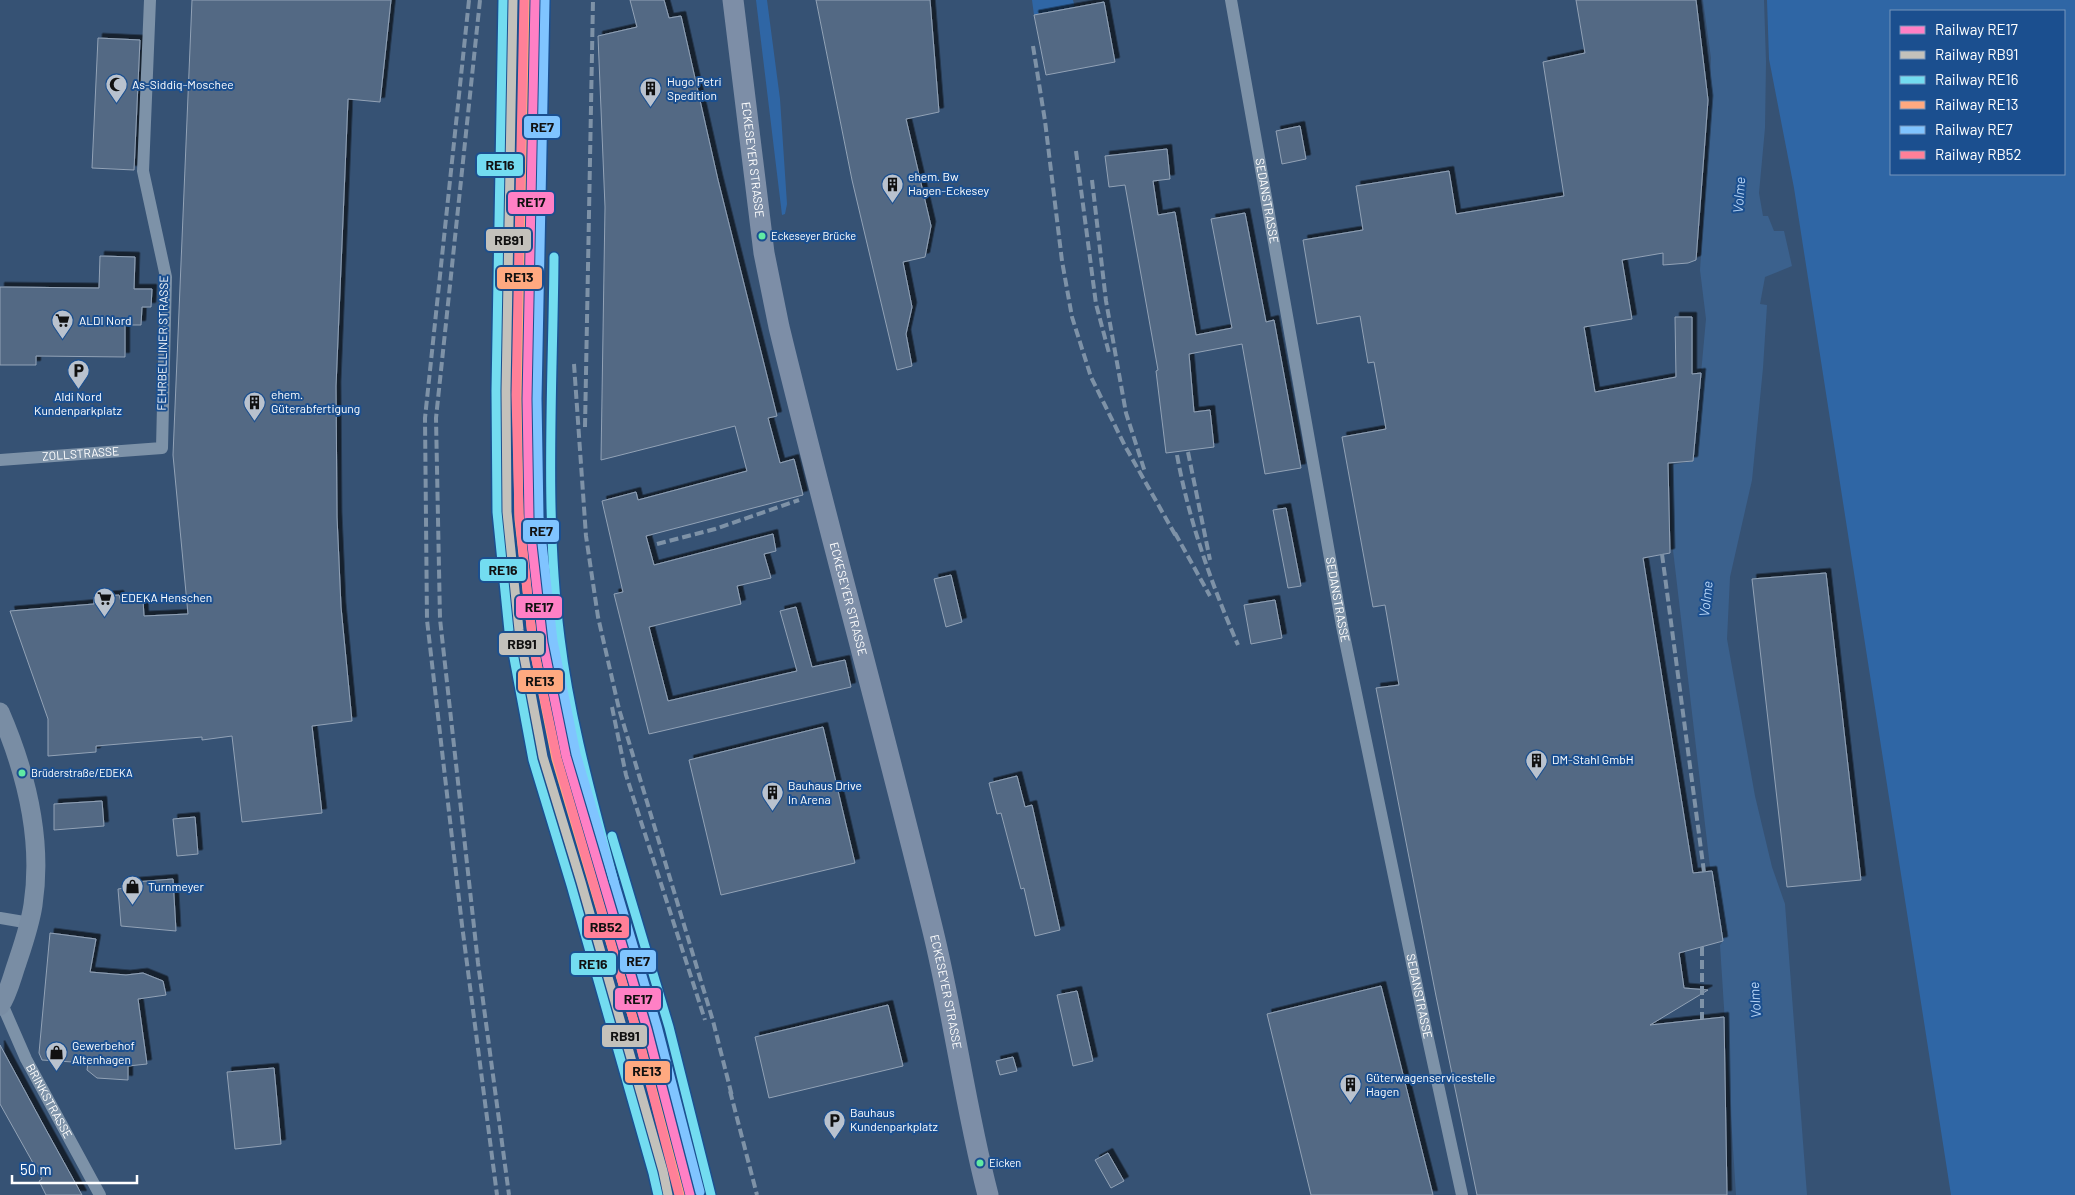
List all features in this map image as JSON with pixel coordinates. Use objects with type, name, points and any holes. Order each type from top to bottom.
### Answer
[{"type":"main road","name":"ECKESEYER STRASSE","points":[[733,0],[764,253],[779,327],[932,928],[950,1003],[972,1130],[988,1195]]},
{"type":"street","name":"FEHRBELLINER STRASSE","points":[[150,0],[143,172],[166,278],[162,448]]},
{"type":"street","name":"SEDANSTRASSE","points":[[1231,0],[1342,626],[1462,1195]]},
{"type":"street","name":"ZOLLSTRASSE","points":[[0,460],[162,448]]},
{"type":"street","points":[[0,712],[24,781],[32,819],[35,850],[35,886],[30,923],[1,1005]]},
{"type":"street","points":[[0,918],[30,923]]},
{"type":"street","name":"BRINKSTRASSE","points":[[1,1005],[26,1059],[100,1195]]},
{"type":"shaded area","points":[[756,0],[767,0],[780,99],[787,204],[785,214],[782,215]]},
{"type":"shaded area","points":[[1032,0],[1073,0],[1075,8],[1034,15]]},
{"type":"shaded area","points":[[1767,0],[2075,0],[2075,1195],[1951,1195],[1794,188],[1769,59]]},
{"type":"water","name":"Volme","points":[[1703,0],[1764,0],[1766,62],[1765,128],[1759,193],[1763,216],[1768,216],[1774,231],[1784,231],[1792,266],[1765,277],[1760,304],[1767,305],[1752,480],[1730,577],[1727,639],[1755,796],[1772,867],[1785,904],[1807,1195],[1736,1195],[1720,945],[1723,941],[1710,867],[1673,550],[1671,465],[1693,461],[1706,319],[1700,270],[1711,58]]},
{"type":"building","name":"ehem. Güterabfertigung","points":[[192,0],[391,0],[380,102],[348,99],[336,386],[337,517],[341,607],[352,721],[312,726],[322,813],[242,822],[232,736],[202,740],[202,737],[96,746],[96,752],[48,756],[48,719],[10,611],[94,604],[94,597],[119,595],[121,602],[143,600],[144,616],[188,614],[173,455]]},
{"type":"building","points":[[630,0],[664,0],[669,18],[681,16],[718,180],[777,416],[768,418],[780,463],[794,459],[803,495],[646,536],[654,565],[773,534],[776,551],[764,554],[771,578],[737,586],[741,604],[649,627],[668,701],[797,671],[780,611],[796,607],[812,667],[845,660],[851,687],[649,734],[614,594],[623,592],[602,501],[636,492],[638,500],[747,471],[735,426],[601,460],[605,207],[598,36],[637,27]]},
{"type":"building","name":"ehem. Bw Hagen-Eckesey","points":[[816,0],[930,0],[939,112],[906,119],[931,226],[925,257],[903,262],[912,307],[906,334],[912,366],[897,370],[852,180]]},
{"type":"building","name":"DM-Stahl GmbH","points":[[1576,0],[1696,0],[1708,100],[1696,260],[1688,263],[1663,265],[1663,253],[1622,260],[1632,319],[1584,327],[1595,392],[1676,377],[1675,317],[1692,317],[1692,374],[1701,373],[1693,461],[1668,463],[1670,553],[1643,558],[1693,873],[1712,871],[1723,941],[1679,953],[1684,988],[1708,990],[1650,1025],[1724,1017],[1727,1195],[1477,1195],[1376,688],[1399,685],[1385,605],[1373,607],[1342,437],[1386,429],[1374,362],[1368,363],[1360,316],[1317,324],[1303,240],[1363,230],[1356,186],[1449,171],[1456,214],[1564,196],[1543,62],[1585,53]]},
{"type":"building","points":[[1104,2],[1115,62],[1046,75],[1034,15]]},
{"type":"building","name":"As-Siddiq-Moschee","points":[[98,38],[140,40],[134,170],[92,168]]},
{"type":"building","points":[[1300,126],[1306,159],[1282,164],[1276,131]]},
{"type":"building","points":[[1167,149],[1170,179],[1153,181],[1158,215],[1175,212],[1196,335],[1232,328],[1211,219],[1245,213],[1266,322],[1274,320],[1301,468],[1265,474],[1242,344],[1189,354],[1194,412],[1210,410],[1214,447],[1166,453],[1156,371],[1158,370],[1125,185],[1109,187],[1105,156]]},
{"type":"building","name":"ALDI Nord","points":[[100,256],[135,257],[134,289],[152,289],[151,307],[142,307],[141,325],[125,325],[125,357],[36,356],[36,365],[0,365],[0,287],[99,288]]},
{"type":"building","points":[[1286,508],[1301,586],[1288,588],[1273,510]]},
{"type":"building","points":[[1826,573],[1861,880],[1787,887],[1752,579]]},
{"type":"building","points":[[951,575],[962,622],[946,627],[934,579]]},
{"type":"building","points":[[1275,600],[1282,638],[1251,644],[1244,605]]},
{"type":"building","name":"Bauhaus Drive In Arena","points":[[823,727],[855,863],[721,895],[689,760]]},
{"type":"building","points":[[1017,776],[1025,807],[1032,805],[1060,930],[1035,936],[1024,888],[1021,889],[1001,813],[997,814],[989,783]]},
{"type":"building","points":[[102,801],[104,826],[54,830],[54,804]]},
{"type":"building","points":[[195,817],[198,854],[177,856],[173,819]]},
{"type":"building","points":[[173,879],[176,931],[121,926],[118,889],[124,888],[123,883]]},
{"type":"building","points":[[50,933],[96,939],[90,972],[126,975],[143,973],[163,981],[166,995],[138,999],[147,1064],[128,1066],[128,1080],[97,1078],[87,1070],[88,1063],[42,1060],[39,1053]]},
{"type":"building","name":"Güterwagenservicestelle Hagen","points":[[1381,986],[1433,1195],[1311,1195],[1267,1014]]},
{"type":"building","points":[[1077,991],[1093,1061],[1073,1066],[1057,995]]},
{"type":"building","points":[[888,1005],[903,1066],[769,1098],[755,1037]]},
{"type":"building","points":[[0,1045],[82,1195],[46,1195],[39,1181],[42,1179],[0,1104]]},
{"type":"building","points":[[1013,1057],[1017,1071],[1000,1075],[996,1061]]},
{"type":"building","points":[[274,1068],[281,1144],[235,1149],[227,1072]]},
{"type":"building","points":[[1108,1153],[1124,1181],[1111,1188],[1095,1160]]},
{"type":"railway","points":[[469,0],[425,418],[427,620],[462,925],[497,1195]]},
{"type":"railway","points":[[480,0],[436,418],[440,619],[478,963],[509,1195]]},
{"type":"railway","points":[[585,427],[593,0]]},
{"type":"railway","points":[[1033,46],[1045,121],[1062,261],[1072,317],[1091,377],[1125,446],[1177,538]]},
{"type":"railway","points":[[1076,151],[1096,304],[1109,353]]},
{"type":"railway","points":[[1092,180],[1106,301],[1126,413],[1145,472]]},
{"type":"railway","points":[[574,364],[586,536],[598,617],[619,709],[713,1021],[732,1096]]},
{"type":"railway","points":[[1188,452],[1210,560]]},
{"type":"railway","points":[[1177,455],[1194,528],[1238,645]]},
{"type":"railway","points":[[657,544],[715,529],[799,500]]},
{"type":"railway","points":[[1175,533],[1210,596]]},
{"type":"railway","points":[[1662,554],[1704,872]]},
{"type":"railway","points":[[612,707],[626,775],[705,1020]]},
{"type":"railway","points":[[1702,947],[1702,1019]]},
{"type":"railway","points":[[730,1091],[757,1195]]},
{"type":"rail line","name":"RE16","points":[[503,0],[496,391],[497,512],[509,631],[533,760],[571,885],[658,1195]]},
{"type":"rail line","name":"RB91","points":[[513,0],[506,391],[507,512],[519,630],[543,757],[581,882],[663,1171],[668,1195]]},
{"type":"rail line","name":"RB52","points":[[524,0],[516,395],[519,514],[533,645],[557,758],[636,1029],[679,1195]]},
{"type":"rail line","name":"RE13","points":[[525,0],[517,399],[519,519],[533,644],[556,759],[637,1032],[680,1195]]},
{"type":"rail line","name":"RE17","points":[[535,0],[527,399],[529,518],[543,643],[566,756],[647,1029],[690,1195]]},
{"type":"rail line","name":"RE7","points":[[545,0],[537,399],[539,517],[553,641],[576,754],[657,1026],[700,1192]]},
{"type":"rail line","name":"RE16","points":[[554,257],[551,496],[555,591],[564,669],[570,700],[583,761],[614,882]]},
{"type":"rail line","name":"RE16","points":[[612,836],[669,1027],[711,1195]]},
{"type":"place","name":"As-Siddiq-Moschee","points":[[116,104]]},
{"type":"place","name":"Hugo Petri Spedition","points":[[651,108]]},
{"type":"place","name":"ehem. Bw Hagen-Eckesey","points":[[892,203]]},
{"type":"place","name":"Eckeseyer Brücke","points":[[762,236]]},
{"type":"place","name":"ALDI Nord","points":[[63,340]]},
{"type":"place","name":"Aldi Nord Kundenparkplatz","points":[[78,389]]},
{"type":"place","name":"ehem. Güterabfertigung","points":[[255,421]]},
{"type":"place","name":"EDEKA Henschen","points":[[105,617]]},
{"type":"place","name":"Brüderstraße/EDEKA","points":[[22,773]]},
{"type":"place","name":"DM-Stahl GmbH","points":[[1536,779]]},
{"type":"place","name":"Bauhaus Drive In Arena","points":[[772,812]]},
{"type":"place","name":"Turnmeyer","points":[[132,906]]},
{"type":"place","name":"Gewerbehof Altenhagen","points":[[56,1072]]},
{"type":"place","name":"Güterwagenservicestelle Hagen","points":[[1350,1104]]},
{"type":"place","name":"Bauhaus Kundenparkplatz","points":[[834,1139]]},
{"type":"place","name":"Eicken","points":[[980,1163]]}]
